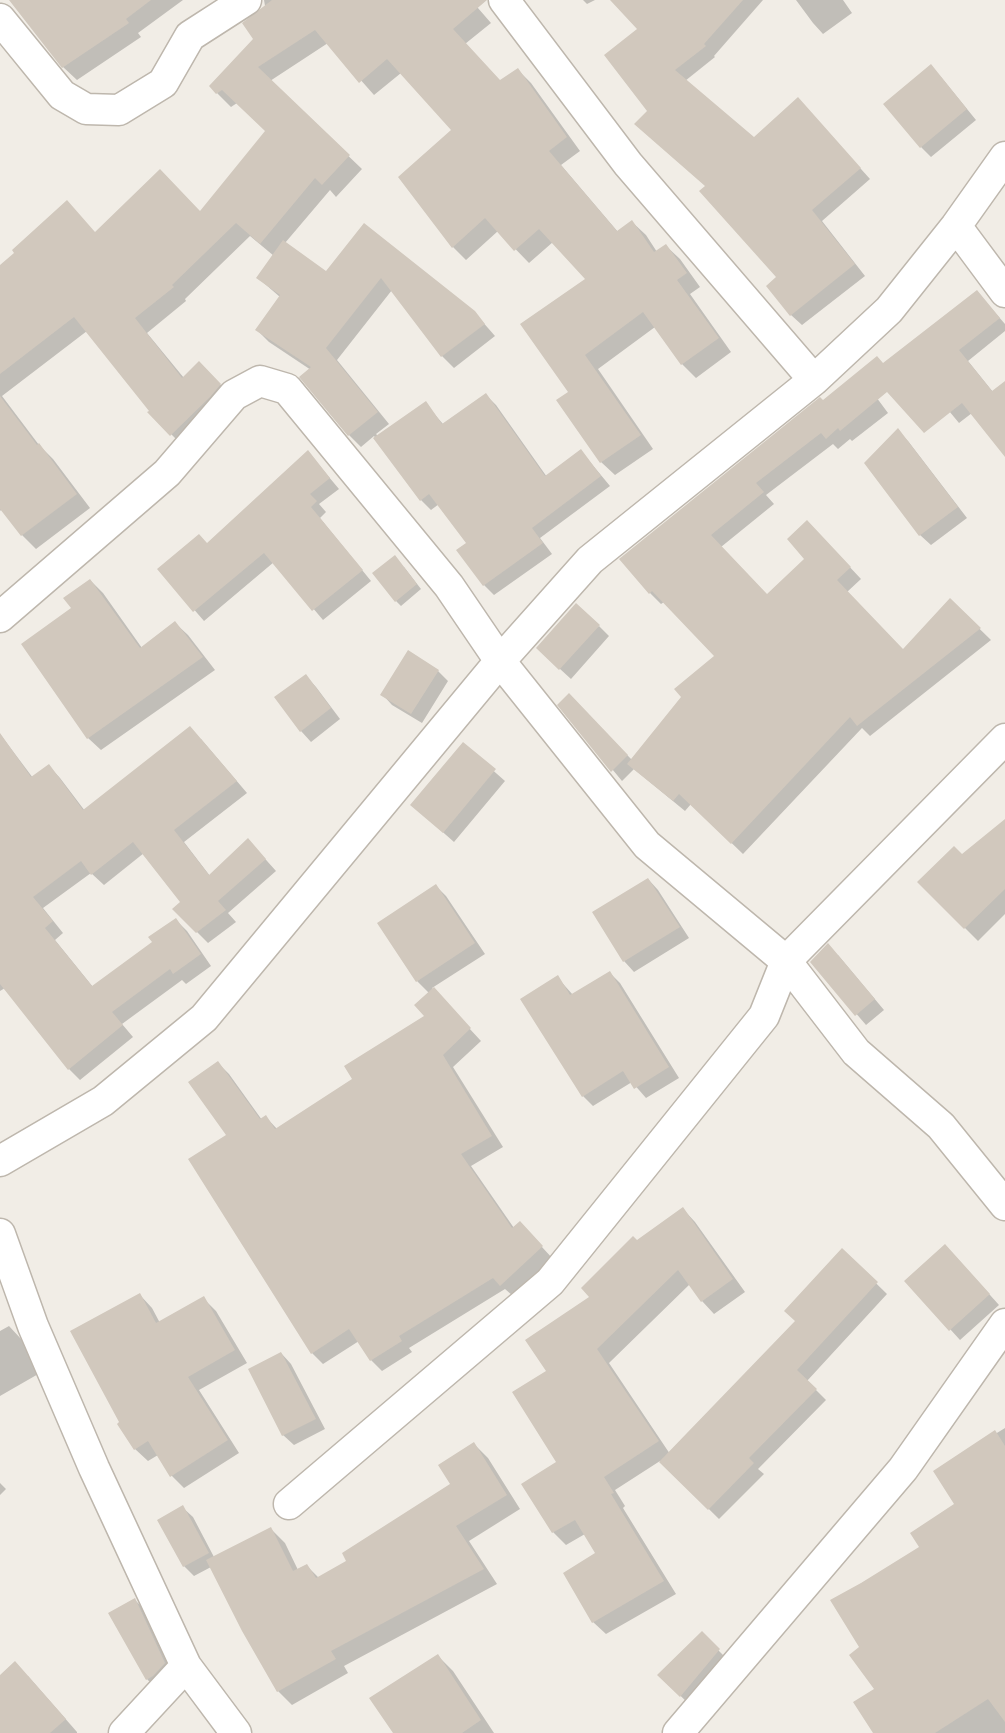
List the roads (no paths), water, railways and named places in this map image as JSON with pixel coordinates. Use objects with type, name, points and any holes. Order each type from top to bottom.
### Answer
[{"type":"street","points":[[0,19],[62,95],[86,109],[119,110],[163,83],[190,36],[246,0]]},
{"type":"street","points":[[504,0],[628,164],[814,380]]},
{"type":"street","points":[[0,1161],[103,1101],[204,1018],[500,661],[590,560],[814,380],[889,310],[956,225],[1005,157]]},
{"type":"street","points":[[956,225],[1005,292]]},
{"type":"street","points":[[0,617],[166,473],[234,395],[260,381],[287,389],[449,586],[500,661],[647,845],[786,961],[856,1053],[941,1126],[1005,1205]]},
{"type":"street","points":[[289,1504],[550,1282],[764,1016],[786,961],[1005,739]]},
{"type":"street","points":[[0,1234],[33,1326],[93,1468],[186,1666],[236,1733]]},
{"type":"street","points":[[678,1733],[903,1469],[1005,1324]]},
{"type":"street","points":[[124,1733],[186,1666]]}]
